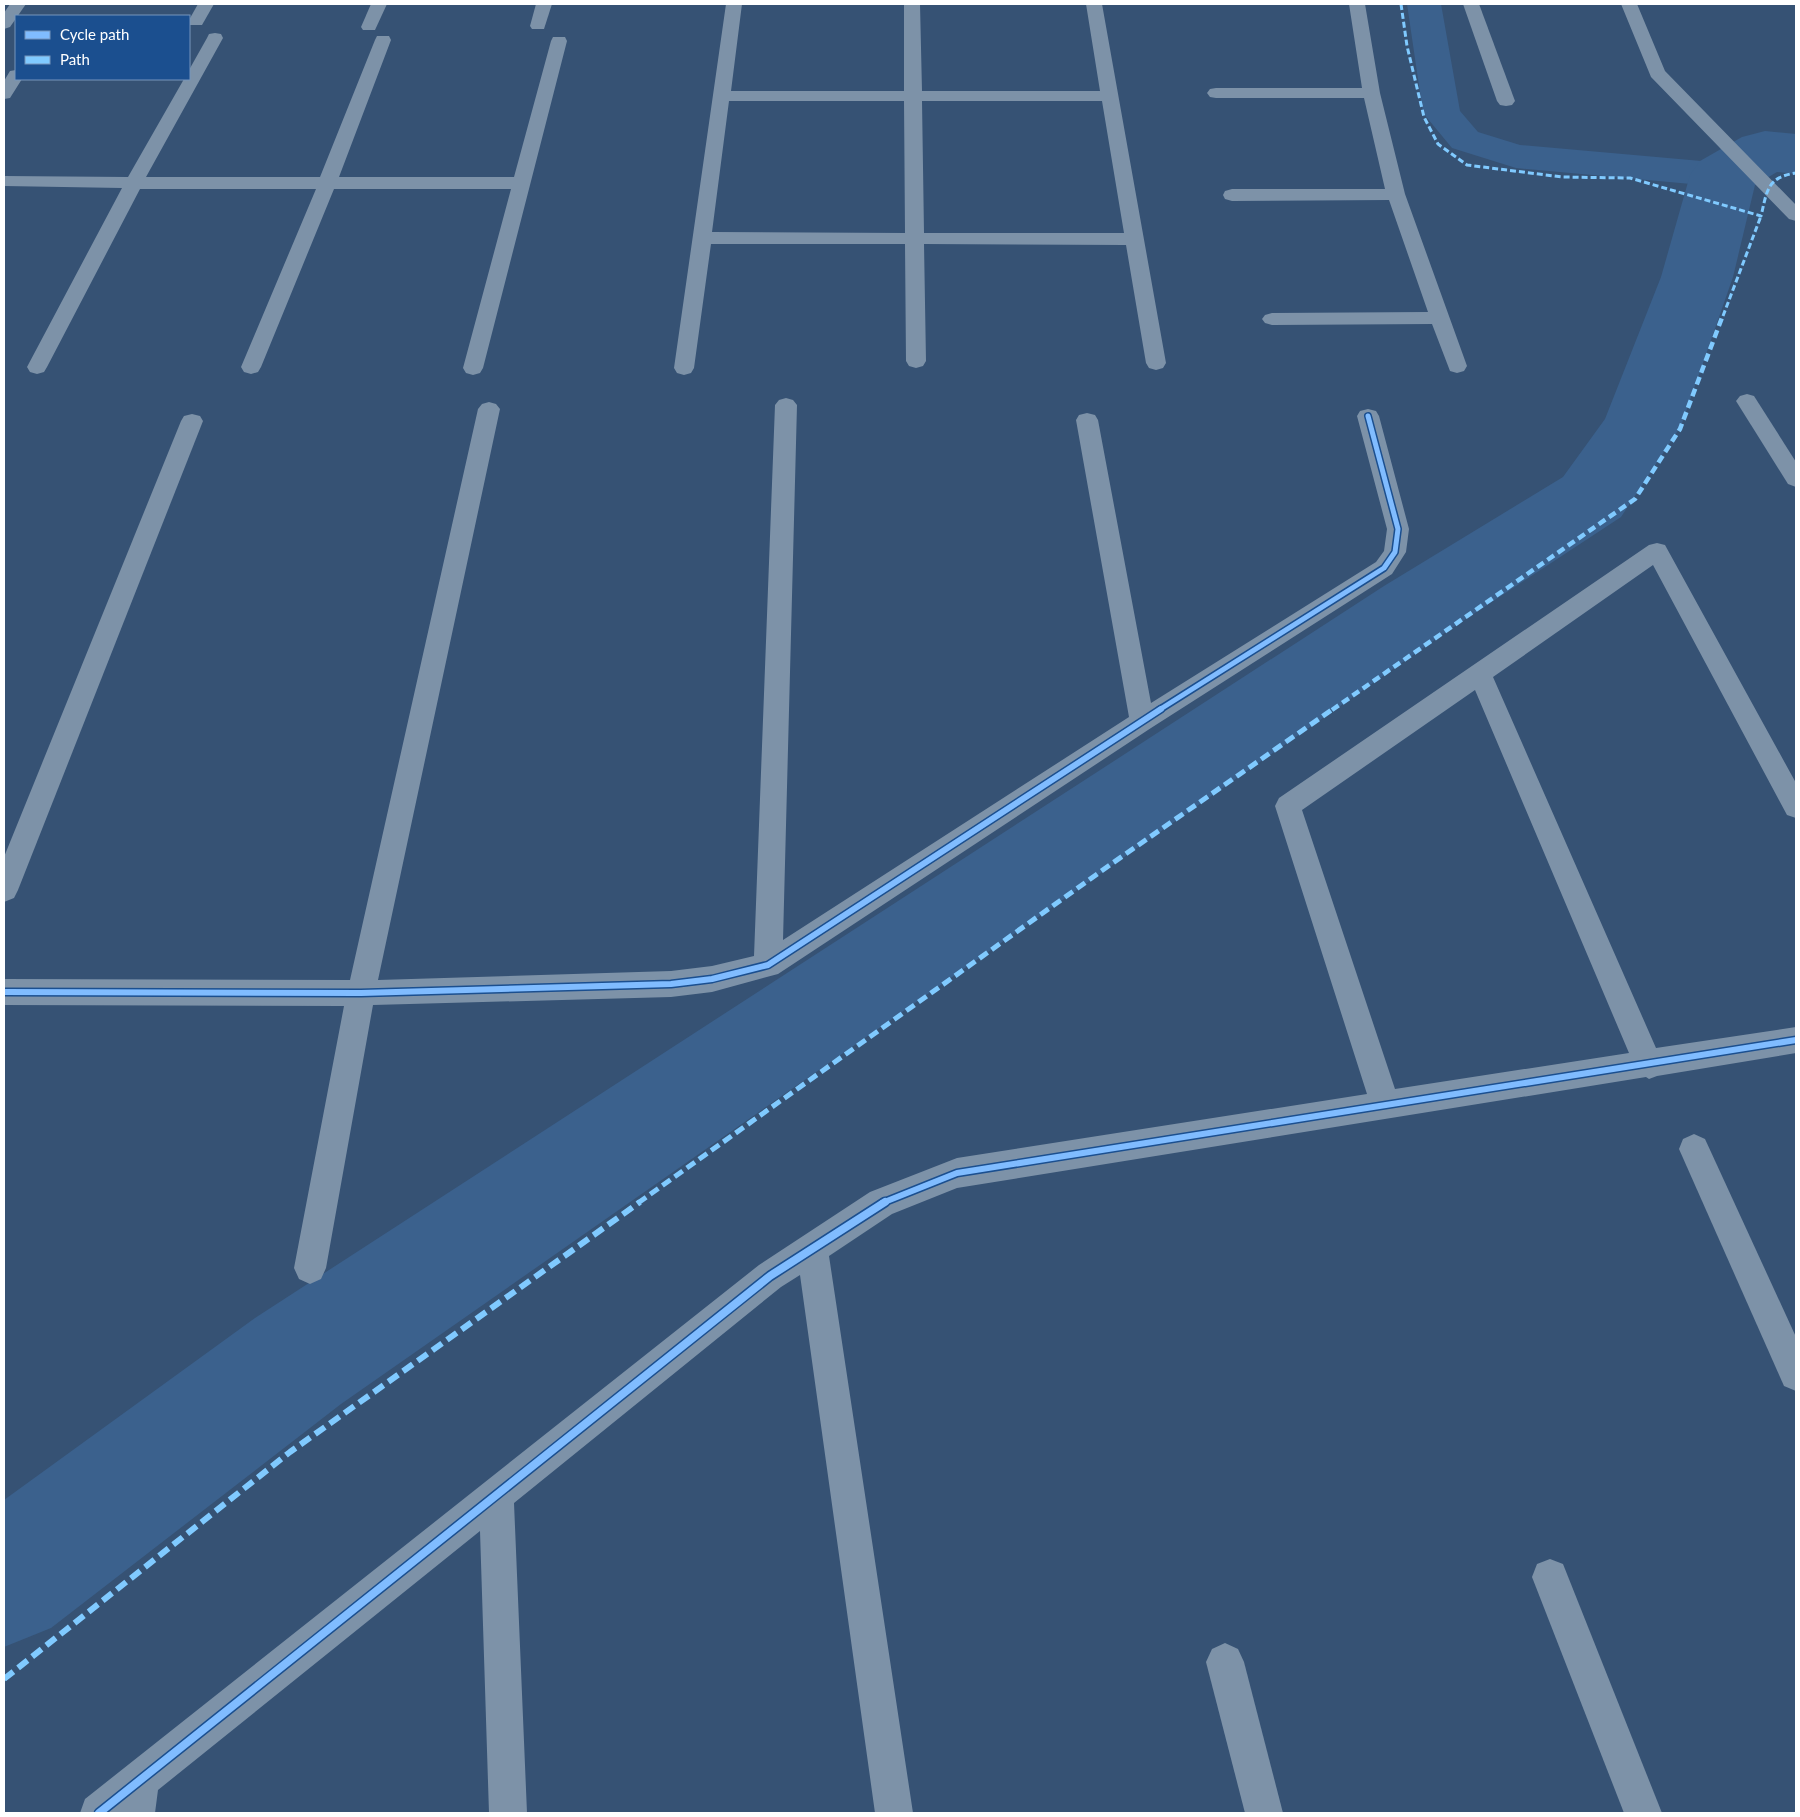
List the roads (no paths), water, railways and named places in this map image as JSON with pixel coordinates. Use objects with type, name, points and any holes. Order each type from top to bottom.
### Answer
[{"type":"street","points":[[4,24],[18,4]]},
{"type":"street","points":[[196,22],[206,4]]},
{"type":"street","points":[[369,27],[379,4]]},
{"type":"street","points":[[538,26],[544,4]]},
{"type":"street","points":[[684,368],[734,4]]},
{"type":"street","points":[[912,4],[916,361]]},
{"type":"street","points":[[1094,4],[1156,363]]},
{"type":"street","points":[[1357,4],[1372,93],[1396,194],[1457,366]]},
{"type":"street","points":[[1471,4],[1506,101]]},
{"type":"street","points":[[1629,4],[1657,73],[1796,215]]},
{"type":"street","points":[[37,367],[134,183],[215,38]]},
{"type":"street","points":[[251,367],[327,184],[383,40]]},
{"type":"street","points":[[473,368],[559,41]]},
{"type":"street","points":[[4,94],[15,78]]},
{"type":"street","points":[[1216,93],[1372,93]]},
{"type":"street","points":[[721,96],[1110,96]]},
{"type":"street","points":[[4,181],[520,184]]},
{"type":"street","points":[[1232,195],[1396,194]]},
{"type":"street","points":[[702,238],[915,240],[1135,239]]},
{"type":"street","points":[[1272,319],[1440,318]]},
{"type":"street","points":[[1747,401],[1796,479]]},
{"type":"street","points":[[768,965],[786,405]]},
{"type":"street","points":[[310,1268],[361,993],[489,410]]},
{"type":"street","points":[[4,992],[361,993],[671,984],[712,979],[768,965],[1142,722],[1384,568],[1395,552],[1398,529],[1368,416]]},
{"type":"street","points":[[1087,420],[1142,722]]},
{"type":"street","points":[[4,890],[192,421]]},
{"type":"street","points":[[1385,1104],[1288,806],[1657,551],[1796,807]]},
{"type":"street","points":[[1480,674],[1649,1065]]},
{"type":"street","points":[[99,1813],[138,1797],[496,1496],[770,1276],[881,1203],[957,1173],[1385,1104],[1649,1065],[1796,1040]]},
{"type":"street","points":[[1694,1149],[1796,1374]]},
{"type":"street","points":[[812,1248],[894,1813]]},
{"type":"street","points":[[496,1496],[508,1813]]},
{"type":"street","points":[[1550,1577],[1643,1813]]},
{"type":"street","points":[[1225,1662],[1264,1813]]},
{"type":"waterway","points":[[1424,4],[1442,113],[1465,140],[1516,156],[1724,175]]},
{"type":"waterway","points":[[4,1581],[298,1361],[1415,609],[1592,497],[1642,426],[1697,277],[1724,175],[1765,151],[1796,154]]}]
